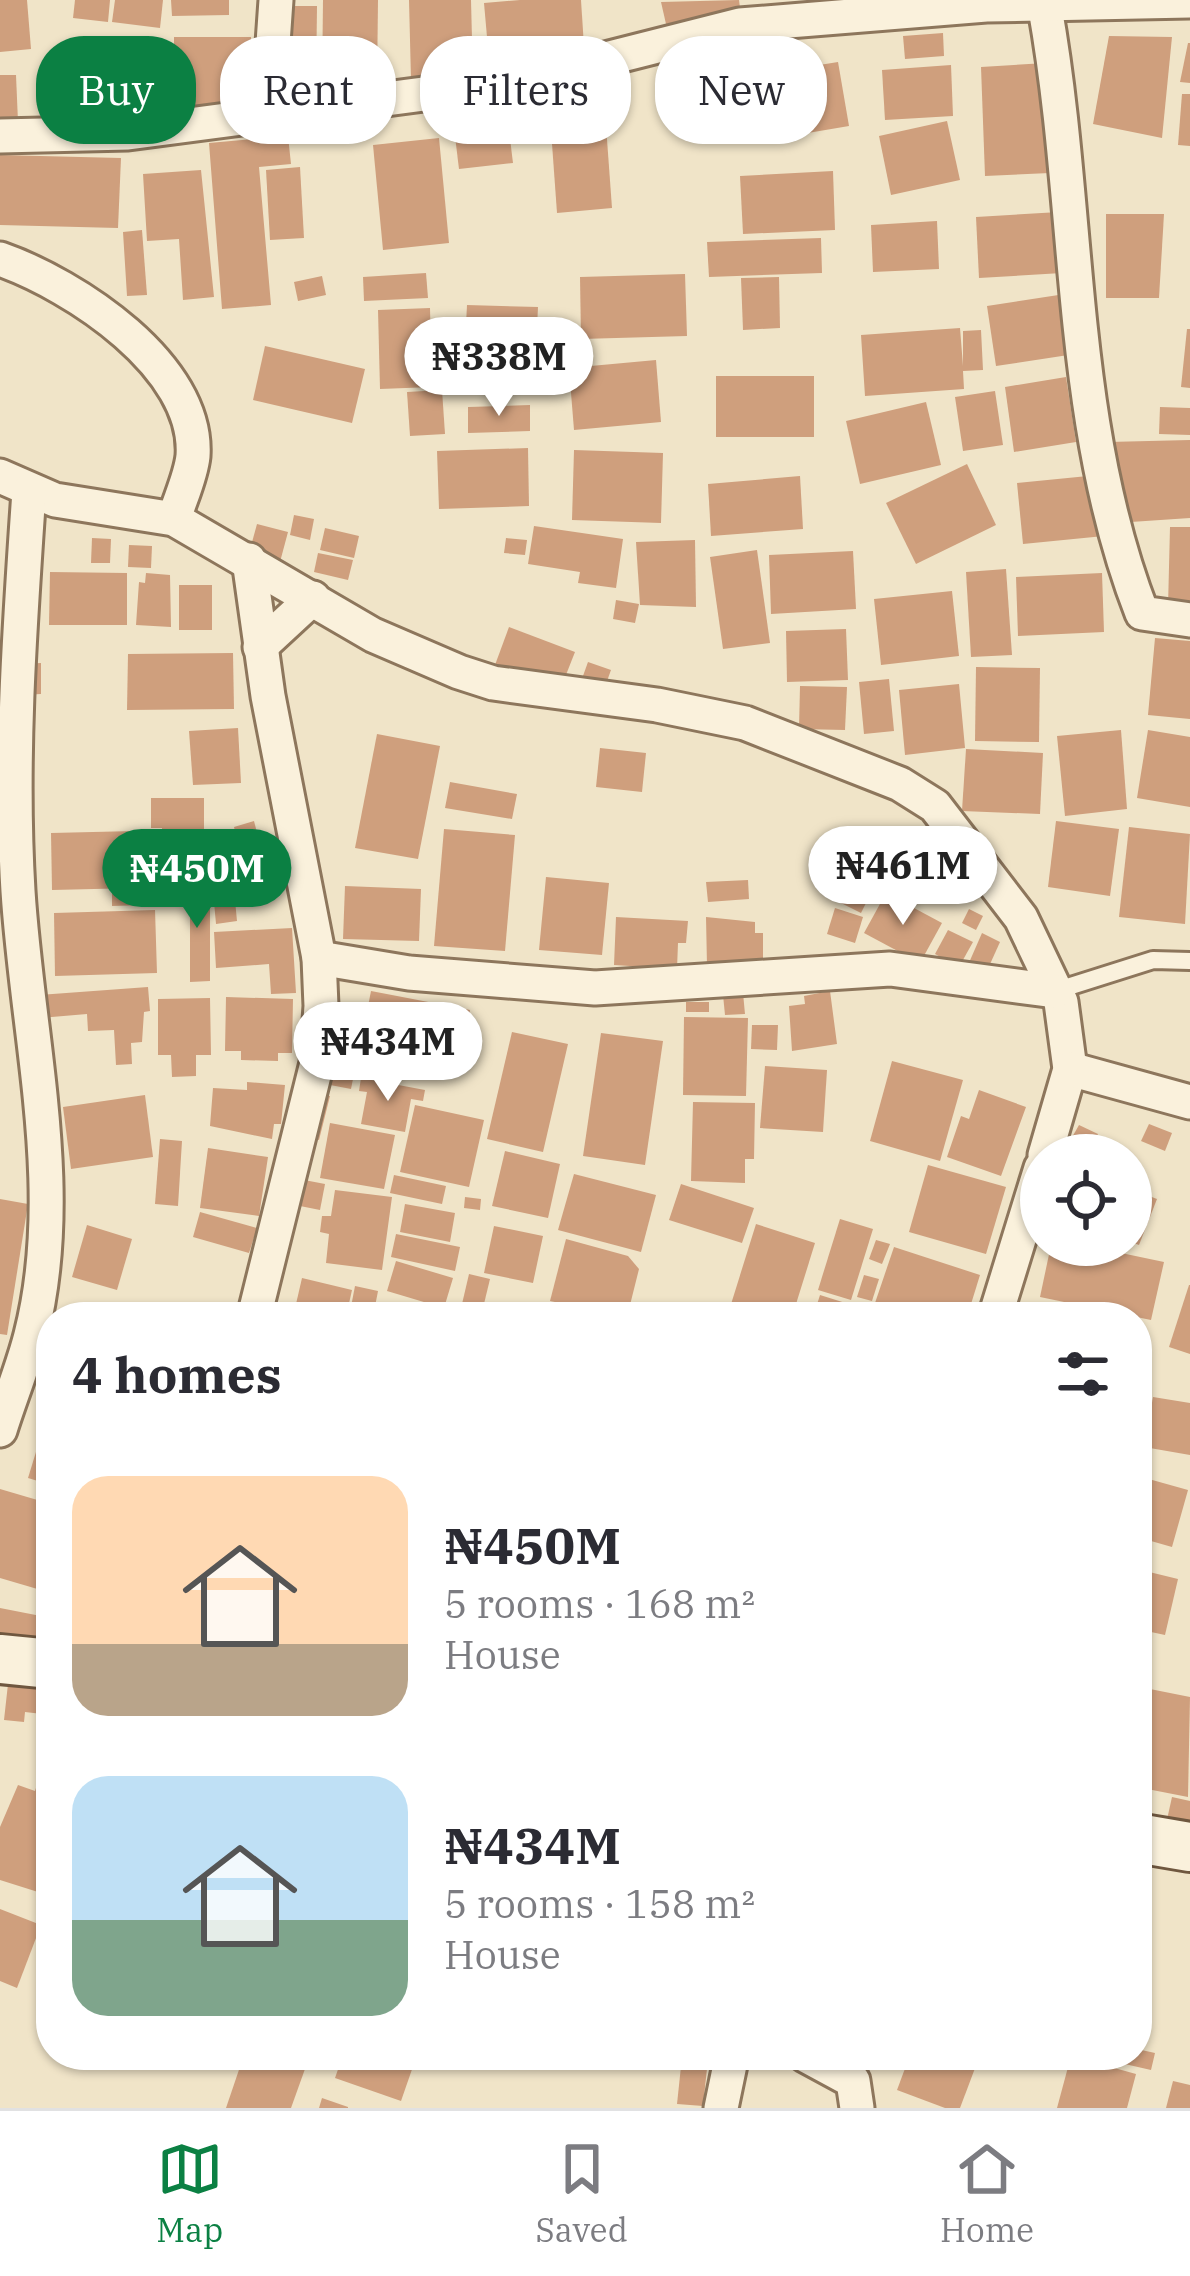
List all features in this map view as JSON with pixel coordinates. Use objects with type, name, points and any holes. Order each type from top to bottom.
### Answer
[{"type":"street","points":[[273,36],[276,0]]},
{"type":"street","points":[[396,98],[515,82],[740,25],[986,5],[1045,8],[1190,1]]},
{"type":"street","points":[[1045,8],[1061,97],[1085,373],[1114,541],[1142,613],[1190,620]]},
{"type":"street","points":[[0,136],[128,133],[220,121]]},
{"type":"street","points":[[0,259],[22,267],[130,334],[178,390],[193,454],[174,519]]},
{"type":"street","points":[[0,1430],[32,1332],[45,1168],[18,888],[11,490],[174,519],[373,634],[494,683],[745,723],[900,784],[935,806],[1022,918],[1055,991],[1070,1070],[1051,1134]]},
{"type":"street","points":[[249,560],[260,647],[319,958],[317,1063],[258,1302]]},
{"type":"street","points":[[260,647],[313,598]]},
{"type":"street","points":[[319,958],[410,973],[574,987],[890,969],[1055,991]]},
{"type":"street","points":[[1070,1070],[1190,1102]]},
{"type":"street","points":[[999,1302],[1020,1235]]},
{"type":"street","points":[[0,1659],[36,1663]]},
{"type":"street","points":[[1152,1841],[1190,1847]]},
{"type":"street","points":[[721,2108],[729,2070]]},
{"type":"street","points":[[834,2070],[853,2080],[857,2108]]},
{"type":"lane","points":[[1055,991],[1153,960],[1190,961]]},
{"type":"building","points":[[0,0],[27,0],[31,49],[0,52]]},
{"type":"building","points":[[75,0],[110,0],[108,22],[73,18]]},
{"type":"building","points":[[115,0],[163,0],[160,28],[112,22]]},
{"type":"building","points":[[171,0],[229,0],[229,15],[172,16]]},
{"type":"building","points":[[323,0],[378,0],[378,36],[323,36]]},
{"type":"building","points":[[409,0],[471,0],[472,36],[420,36],[420,80],[411,80]]},
{"type":"building","points":[[581,0],[583,36],[487,36],[484,3]]},
{"type":"building","points":[[739,0],[740,8],[666,24],[661,2]]},
{"type":"building","points":[[288,6],[317,6],[317,36],[288,36]]},
{"type":"building","points":[[943,33],[944,56],[905,59],[903,36]]},
{"type":"building","points":[[1109,36],[1172,37],[1162,138],[1093,124]]},
{"type":"building","points":[[196,37],[220,37],[220,107],[196,107]]},
{"type":"building","points":[[1190,43],[1190,83],[1180,82]]},
{"type":"building","points":[[838,62],[849,126],[827,130],[827,64]]},
{"type":"building","points":[[1046,63],[1050,173],[985,176],[981,67]]},
{"type":"building","points":[[951,65],[953,116],[885,120],[882,70]]},
{"type":"building","points":[[0,75],[16,75],[18,122],[0,123]]},
{"type":"building","points":[[1182,94],[1190,94],[1190,146],[1178,145]]},
{"type":"building","points":[[947,121],[960,180],[891,195],[879,136]]},
{"type":"building","points":[[209,143],[289,144],[291,164],[259,167],[271,305],[222,309]]},
{"type":"building","points":[[440,144],[449,243],[383,250],[373,145]]},
{"type":"building","points":[[456,144],[511,144],[513,163],[459,169]]},
{"type":"building","points":[[552,144],[607,144],[612,208],[557,213]]},
{"type":"building","points":[[0,155],[121,158],[118,228],[0,225]]},
{"type":"building","points":[[300,167],[304,238],[270,240],[266,170]]},
{"type":"building","points":[[201,170],[214,297],[183,300],[179,239],[147,241],[143,174]]},
{"type":"building","points":[[833,171],[835,230],[743,234],[740,176]]},
{"type":"building","points":[[1059,212],[1062,273],[979,278],[976,217]]},
{"type":"building","points":[[1106,214],[1164,214],[1159,298],[1106,298]]},
{"type":"building","points":[[937,221],[939,269],[873,272],[871,225]]},
{"type":"building","points":[[142,230],[147,295],[127,296],[123,232]]},
{"type":"building","points":[[821,238],[822,273],[709,277],[707,242]]},
{"type":"building","points":[[426,273],[428,298],[364,301],[363,277]]},
{"type":"building","points":[[685,274],[687,336],[581,339],[580,277]]},
{"type":"building","points":[[322,276],[326,295],[298,301],[294,282]]},
{"type":"building","points":[[779,277],[780,328],[743,330],[741,278]]},
{"type":"building","points":[[1065,294],[1075,354],[996,366],[987,306]]},
{"type":"building","points":[[467,305],[538,307],[535,367],[464,364]]},
{"type":"building","points":[[430,308],[432,387],[380,389],[378,310]]},
{"type":"building","points":[[960,328],[963,366],[963,331],[981,330],[983,370],[963,371],[964,389],[865,396],[861,335]]},
{"type":"building","points":[[1190,329],[1190,388],[1181,387]]},
{"type":"building","points":[[265,346],[365,369],[352,423],[253,400]]},
{"type":"building","points":[[656,360],[661,422],[574,430],[569,368]]},
{"type":"building","points":[[716,376],[814,376],[814,437],[716,437]]},
{"type":"building","points":[[1066,377],[1076,442],[1014,452],[1005,387]]},
{"type":"building","points":[[442,390],[445,434],[410,436],[407,392]]},
{"type":"building","points":[[995,391],[1003,445],[963,451],[955,397]]},
{"type":"building","points":[[926,402],[941,465],[860,484],[846,421]]},
{"type":"building","points":[[530,405],[530,431],[468,433],[468,407]]},
{"type":"building","points":[[1160,407],[1190,408],[1190,435],[1159,434]]},
{"type":"building","points":[[1190,440],[1190,518],[1116,523],[1108,442]]},
{"type":"building","points":[[528,448],[529,506],[439,509],[437,451]]},
{"type":"building","points":[[574,450],[663,453],[661,523],[572,520]]},
{"type":"building","points":[[967,464],[996,525],[916,564],[886,503]]},
{"type":"building","points":[[1098,475],[1104,536],[1023,544],[1017,483]]},
{"type":"building","points":[[800,476],[803,529],[711,536],[708,484]]},
{"type":"building","points":[[294,515],[314,519],[310,540],[290,535]]},
{"type":"building","points":[[257,524],[288,532],[280,562],[249,553]]},
{"type":"building","points":[[534,526],[623,539],[616,588],[578,583],[580,572],[528,564]]},
{"type":"building","points":[[1170,527],[1190,527],[1190,608],[1168,607]]},
{"type":"building","points":[[325,528],[359,536],[354,558],[320,550]]},
{"type":"building","points":[[92,538],[111,539],[110,563],[91,563]]},
{"type":"building","points":[[506,538],[527,540],[525,555],[504,553]]},
{"type":"building","points":[[695,540],[696,607],[640,605],[636,542]]},
{"type":"building","points":[[129,545],[152,546],[151,568],[128,567]]},
{"type":"building","points":[[757,550],[770,643],[723,649],[710,557]]},
{"type":"building","points":[[853,551],[856,609],[771,614],[769,555]]},
{"type":"building","points":[[318,553],[353,560],[348,580],[314,572]]},
{"type":"building","points":[[1006,569],[1012,655],[971,657],[966,572]]},
{"type":"building","points":[[50,572],[127,573],[127,625],[49,625]]},
{"type":"building","points":[[146,573],[170,575],[171,627],[136,625],[139,582],[145,583]]},
{"type":"building","points":[[1102,573],[1104,632],[1018,636],[1016,577]]},
{"type":"building","points":[[179,585],[212,585],[212,630],[179,630]]},
{"type":"building","points":[[952,591],[959,656],[881,665],[874,599]]},
{"type":"building","points":[[616,600],[639,604],[635,623],[613,619]]},
{"type":"building","points":[[509,627],[575,652],[560,690],[495,665]]},
{"type":"building","points":[[846,629],[848,680],[787,682],[786,631]]},
{"type":"building","points":[[1155,638],[1190,641],[1190,719],[1148,715]]},
{"type":"building","points":[[233,653],[234,709],[127,710],[128,654]]},
{"type":"building","points":[[588,662],[611,670],[602,695],[579,687]]},
{"type":"building","points":[[41,663],[41,694],[22,695],[21,664]]},
{"type":"building","points":[[976,667],[1040,668],[1039,742],[975,741]]},
{"type":"building","points":[[889,679],[894,731],[864,734],[859,682]]},
{"type":"building","points":[[959,684],[965,748],[905,755],[899,690]]},
{"type":"building","points":[[800,686],[847,687],[845,730],[799,729]]},
{"type":"building","points":[[238,728],[241,783],[193,785],[189,731]]},
{"type":"building","points":[[1121,730],[1127,809],[1065,816],[1057,736]]},
{"type":"building","points":[[1148,730],[1190,737],[1190,807],[1137,798]]},
{"type":"building","points":[[377,734],[440,746],[418,859],[355,848]]},
{"type":"building","points":[[600,748],[646,753],[642,792],[596,787]]},
{"type":"building","points":[[966,749],[1043,753],[1040,814],[962,811]]},
{"type":"building","points":[[450,782],[517,794],[512,819],[445,808]]},
{"type":"building","points":[[151,798],[204,798],[204,859],[162,859],[162,828],[151,828]]},
{"type":"building","points":[[254,821],[262,852],[242,858],[234,827]]},
{"type":"building","points":[[1056,821],[1119,829],[1110,896],[1048,887]]},
{"type":"building","points":[[1129,827],[1190,834],[1185,924],[1119,917]]},
{"type":"building","points":[[444,829],[515,835],[505,951],[434,946]]},
{"type":"building","points":[[135,831],[136,888],[52,890],[51,833]]},
{"type":"building","points":[[232,855],[234,872],[212,875],[210,857]]},
{"type":"building","points":[[852,873],[875,885],[861,913],[839,902]]},
{"type":"building","points":[[233,877],[234,894],[216,895],[215,878]]},
{"type":"building","points":[[546,877],[609,883],[602,955],[539,950]]},
{"type":"building","points":[[748,880],[749,899],[708,902],[706,882]]},
{"type":"building","points":[[345,886],[421,889],[419,941],[343,939]]},
{"type":"building","points":[[168,890],[169,904],[150,906],[148,892]]},
{"type":"building","points":[[171,890],[210,890],[210,981],[190,982],[190,904],[171,905]]},
{"type":"building","points":[[145,892],[146,905],[112,906],[112,893]]},
{"type":"building","points":[[886,893],[942,923],[920,963],[864,933]]},
{"type":"building","points":[[235,900],[237,921],[216,924],[214,902]]},
{"type":"building","points":[[835,908],[863,917],[855,943],[827,934]]},
{"type":"building","points":[[969,909],[983,916],[976,930],[962,923]]},
{"type":"building","points":[[155,910],[157,973],[55,976],[54,913]]},
{"type":"building","points":[[616,917],[688,921],[686,943],[678,943],[677,969],[614,965]]},
{"type":"building","points":[[706,917],[755,922],[755,933],[763,933],[763,965],[707,966]]},
{"type":"building","points":[[292,928],[296,993],[271,994],[269,964],[216,968],[214,932]]},
{"type":"building","points":[[948,930],[973,942],[959,967],[935,954]]},
{"type":"building","points":[[982,933],[1000,942],[986,973],[968,965]]},
{"type":"building","points":[[148,987],[150,1011],[144,1012],[142,1042],[131,1043],[132,1064],[116,1065],[114,1030],[88,1031],[87,1014],[40,1018],[39,995]]},
{"type":"building","points":[[371,991],[470,1010],[460,1065],[360,1047]]},
{"type":"building","points":[[830,991],[837,1044],[792,1051],[789,1006],[805,1004],[804,996]]},
{"type":"building","points":[[743,993],[745,1014],[725,1015],[723,995]]},
{"type":"building","points":[[226,997],[293,999],[292,1053],[278,1053],[278,1061],[241,1060],[241,1051],[225,1051]]},
{"type":"building","points":[[210,998],[211,1055],[196,1055],[196,1076],[172,1077],[171,1055],[158,1055],[158,999]]},
{"type":"building","points":[[686,1002],[709,1002],[709,1012],[686,1012]]},
{"type":"building","points":[[684,1017],[748,1018],[746,1096],[683,1095]]},
{"type":"building","points":[[752,1025],[778,1025],[777,1050],[751,1049]]},
{"type":"building","points":[[512,1032],[568,1044],[543,1152],[487,1139]]},
{"type":"building","points":[[601,1033],[663,1041],[645,1165],[583,1156]]},
{"type":"building","points":[[892,1061],[963,1080],[940,1161],[870,1141]]},
{"type":"building","points":[[765,1066],[827,1070],[823,1132],[760,1128]]},
{"type":"building","points":[[327,1069],[354,1074],[351,1089],[325,1084]]},
{"type":"building","points":[[361,1078],[425,1090],[423,1101],[411,1099],[405,1132],[361,1124],[367,1092],[359,1091]]},
{"type":"building","points":[[247,1082],[285,1085],[281,1124],[274,1124],[272,1139],[210,1126],[213,1088],[247,1090]]},
{"type":"building","points":[[979,1090],[1026,1107],[1001,1176],[947,1157],[961,1116],[969,1119]]},
{"type":"building","points":[[314,1092],[330,1096],[319,1140],[303,1137]]},
{"type":"building","points":[[145,1095],[153,1157],[71,1169],[63,1107]]},
{"type":"building","points":[[693,1102],[755,1103],[754,1159],[745,1159],[745,1183],[691,1181]]},
{"type":"building","points":[[415,1105],[484,1120],[469,1187],[400,1172]]},
{"type":"building","points":[[330,1123],[395,1135],[384,1189],[320,1178]]},
{"type":"building","points":[[1149,1124],[1172,1133],[1165,1151],[1152,1146],[1152,1134],[1144,1134]]},
{"type":"building","points":[[1079,1125],[1098,1134],[1074,1134]]},
{"type":"building","points":[[160,1139],[182,1141],[178,1206],[155,1204]]},
{"type":"building","points":[[208,1148],[268,1157],[259,1216],[200,1208]]},
{"type":"building","points":[[505,1151],[560,1164],[548,1218],[492,1206]]},
{"type":"building","points":[[928,1165],[1006,1187],[986,1254],[909,1232]]},
{"type":"building","points":[[574,1174],[656,1195],[641,1252],[558,1230]]},
{"type":"building","points":[[394,1175],[446,1186],[442,1204],[390,1193]]},
{"type":"building","points":[[299,1179],[325,1184],[320,1210],[295,1205]]},
{"type":"building","points":[[681,1184],[754,1208],[742,1243],[669,1220]]},
{"type":"building","points":[[335,1190],[392,1197],[382,1270],[326,1263],[329,1234],[320,1232],[322,1216],[331,1216]]},
{"type":"building","points":[[465,1197],[481,1199],[480,1210],[464,1208]]},
{"type":"building","points":[[0,1199],[28,1204],[7,1335],[0,1334]]},
{"type":"building","points":[[405,1204],[455,1213],[450,1242],[400,1232]]},
{"type":"building","points":[[200,1212],[257,1228],[249,1253],[193,1237]]},
{"type":"building","points":[[840,1219],[873,1229],[851,1300],[818,1290]]},
{"type":"building","points":[[756,1224],[815,1243],[797,1302],[732,1302]]},
{"type":"building","points":[[87,1225],[132,1239],[117,1290],[72,1277]]},
{"type":"building","points":[[494,1226],[543,1236],[533,1283],[484,1273]]},
{"type":"building","points":[[396,1234],[460,1247],[455,1271],[391,1257]]},
{"type":"building","points":[[566,1239],[628,1256],[639,1269],[631,1302],[550,1301]]},
{"type":"building","points":[[876,1240],[890,1244],[882,1264],[869,1259]]},
{"type":"building","points":[[894,1247],[980,1275],[972,1302],[875,1302]]},
{"type":"building","points":[[396,1261],[453,1278],[446,1302],[424,1302],[387,1291]]},
{"type":"building","points":[[1164,1262],[1152,1316],[1152,1302],[1064,1302],[1040,1297],[1047,1266]]},
{"type":"building","points":[[469,1274],[490,1279],[484,1302],[462,1302]]},
{"type":"building","points":[[864,1275],[879,1279],[872,1301],[857,1297]]},
{"type":"building","points":[[302,1278],[352,1290],[349,1302],[296,1302]]},
{"type":"building","points":[[1190,1285],[1190,1354],[1169,1347]]},
{"type":"building","points":[[355,1286],[378,1291],[376,1302],[352,1302]]},
{"type":"building","points":[[1153,1397],[1190,1403],[1190,1455],[1152,1448]]},
{"type":"building","points":[[36,1452],[36,1480],[28,1478]]},
{"type":"building","points":[[1152,1480],[1188,1490],[1172,1547],[1152,1541]]},
{"type":"building","points":[[0,1489],[36,1500],[36,1589],[0,1578]]},
{"type":"building","points":[[1152,1573],[1178,1579],[1165,1635],[1152,1632]]},
{"type":"building","points":[[0,1608],[36,1615],[36,1642],[0,1638]]},
{"type":"building","points":[[8,1684],[36,1687],[36,1713],[25,1712],[24,1722],[4,1720]]},
{"type":"building","points":[[1152,1689],[1190,1697],[1188,1797],[1152,1790]]},
{"type":"building","points":[[18,1785],[35,1791],[36,1891],[0,1880],[0,1827]]},
{"type":"building","points":[[1172,1797],[1190,1801],[1190,1830],[1166,1824]]},
{"type":"building","points":[[0,1909],[36,1923],[36,1938],[17,1988],[0,1981]]},
{"type":"building","points":[[239,2070],[305,2070],[291,2108],[226,2108]]},
{"type":"building","points":[[338,2070],[412,2070],[401,2101],[335,2078]]},
{"type":"building","points":[[681,2070],[707,2070],[703,2106],[677,2104]]},
{"type":"building","points":[[904,2070],[974,2070],[960,2108],[945,2108],[897,2090]]},
{"type":"building","points":[[1067,2070],[1136,2074],[1127,2108],[1057,2108]]},
{"type":"building","points":[[1173,2081],[1190,2085],[1190,2108],[1166,2108]]},
{"type":"building","points":[[322,2098],[348,2107],[348,2108],[319,2108]]}]
